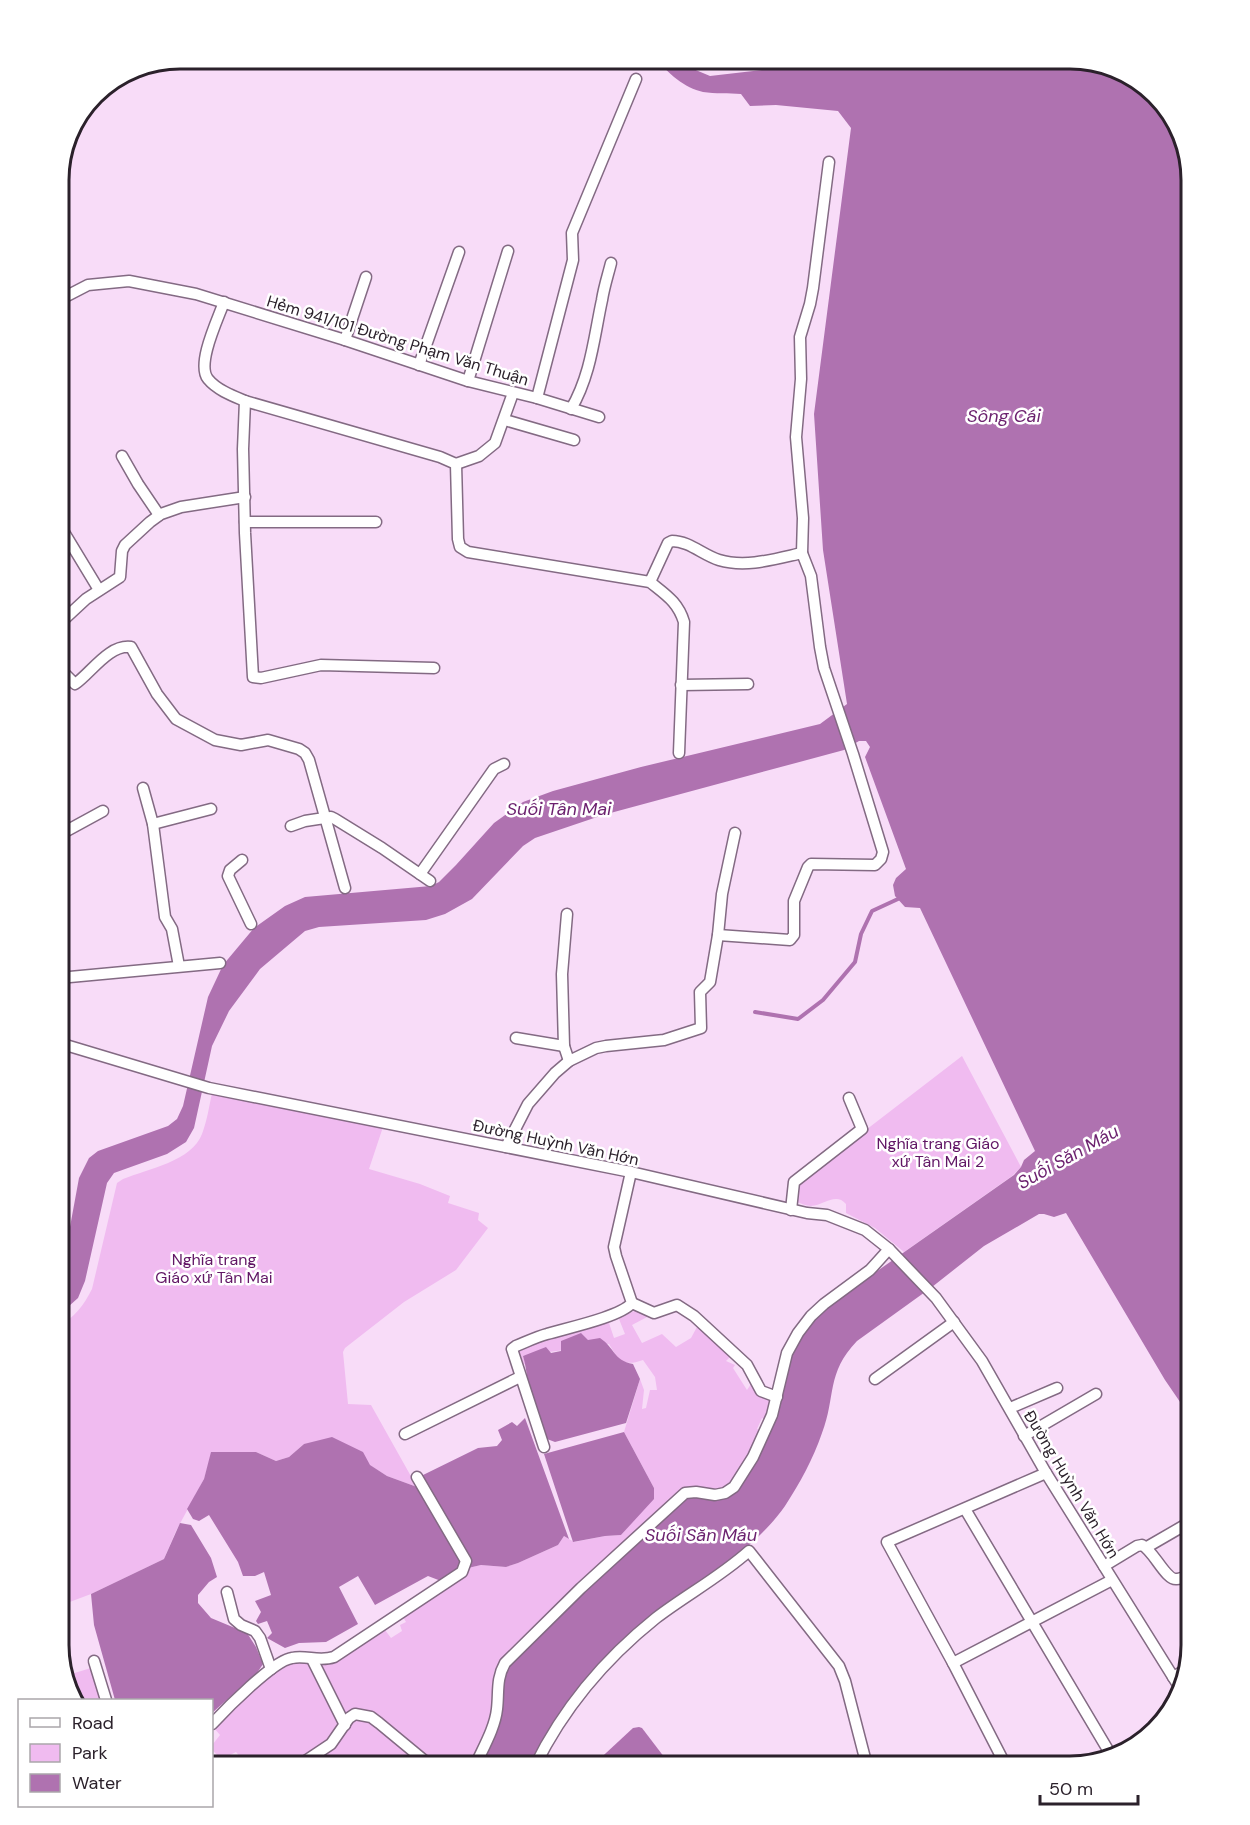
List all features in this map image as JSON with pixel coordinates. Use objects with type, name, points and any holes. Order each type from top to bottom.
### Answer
[{"type":"street","points":[[537,398],[573,260],[572,233],[636,79]]},
{"type":"street","points":[[718,935],[790,940],[794,935],[794,901],[807,867],[817,862],[875,865],[879,863],[883,852],[824,668],[811,576],[802,554],[803,518],[796,436],[801,380],[800,337],[813,288],[829,162]]},
{"type":"street","points":[[468,381],[508,251]]},
{"type":"street","points":[[419,365],[459,252]]},
{"type":"street","points":[[571,409],[581,390],[590,364],[602,297],[611,263]]},
{"type":"street","points":[[345,340],[366,277]]},
{"type":"street","name":"Hẻm 941/101 Đường Phạm Văn Thuận","points":[[69,295],[88,285],[129,281],[195,294],[468,381],[537,398],[599,417]]},
{"type":"street","points":[[224,302],[206,355],[205,372],[208,380],[224,392],[245,401],[440,457],[456,464],[479,456],[491,448],[505,420],[513,393]]},
{"type":"street","points":[[245,401],[244,497],[253,677],[261,678],[321,665],[434,668]]},
{"type":"street","points":[[505,420],[574,440]]},
{"type":"street","points":[[123,456],[159,516]]},
{"type":"street","points":[[456,464],[460,548],[468,552],[650,582],[671,599],[680,610],[684,622],[679,753]]},
{"type":"street","points":[[69,616],[99,590],[120,577],[122,551],[125,545],[150,522],[181,507],[244,497]]},
{"type":"street","points":[[245,522],[376,522]]},
{"type":"street","points":[[69,540],[99,590]]},
{"type":"street","points":[[650,582],[668,543],[672,541],[684,543],[720,560],[736,563],[802,554]]},
{"type":"street","points":[[69,678],[75,684],[111,653],[127,646],[131,647],[158,694],[176,719],[214,740],[241,746],[268,740],[305,753],[309,760],[345,888]]},
{"type":"street","points":[[681,685],[748,684]]},
{"type":"street","points":[[420,874],[494,769],[504,764]]},
{"type":"street","points":[[143,788],[153,824],[165,917],[172,929],[179,966]]},
{"type":"street","points":[[153,824],[211,809]]},
{"type":"street","points":[[69,830],[103,811]]},
{"type":"street","points":[[291,826],[305,821],[331,817],[430,881]]},
{"type":"street","points":[[506,1147],[528,1104],[555,1073],[570,1061],[596,1048],[664,1040],[701,1028],[700,992],[710,981],[722,894],[735,832]]},
{"type":"street","points":[[242,860],[230,870],[228,876],[251,924]]},
{"type":"street","points":[[567,914],[562,962],[564,1046],[570,1061]]},
{"type":"street","points":[[69,977],[220,963]]},
{"type":"street","points":[[516,1038],[564,1046]]},
{"type":"street","name":"Đường Huỳnh Văn Hớn","points":[[69,1046],[209,1088],[631,1172],[791,1210],[827,1215],[865,1230],[889,1249],[936,1298],[982,1360],[1046,1473],[1175,1680]]},
{"type":"street","points":[[791,1210],[794,1182],[862,1129],[849,1098]]},
{"type":"street","points":[[631,1172],[614,1247],[632,1303],[654,1313],[676,1305],[689,1312],[747,1365],[762,1392],[777,1397]]},
{"type":"street","points":[[480,1756],[495,1719],[499,1673],[504,1663],[581,1588],[685,1493],[726,1494],[734,1487],[753,1457],[772,1415],[787,1353],[798,1333],[818,1310],[870,1270],[889,1249]]},
{"type":"street","points":[[544,1447],[512,1349],[546,1334],[624,1310],[632,1303]]},
{"type":"street","points":[[875,1379],[954,1322]]},
{"type":"street","points":[[405,1434],[520,1377]]},
{"type":"street","points":[[1010,1408],[1057,1388]]},
{"type":"street","points":[[1024,1436],[1096,1394]]},
{"type":"street","points":[[1000,1756],[887,1542],[1046,1473]]},
{"type":"street","points":[[213,1723],[271,1669],[287,1659],[294,1657],[326,1659],[344,1651],[462,1572],[466,1561],[417,1477]]},
{"type":"street","points":[[965,1509],[1108,1749]]},
{"type":"street","points":[[1147,1547],[1181,1527]]},
{"type":"street","points":[[1104,1566],[1142,1545],[1147,1547],[1172,1579],[1181,1578]]},
{"type":"street","points":[[541,1756],[571,1708],[603,1666],[656,1618],[749,1551],[839,1666],[864,1756]]},
{"type":"street","points":[[953,1663],[1112,1580]]},
{"type":"street","points":[[227,1593],[234,1619],[255,1631],[260,1638],[271,1669]]},
{"type":"street","points":[[312,1659],[345,1725]]},
{"type":"street","points":[[94,1661],[105,1699]]},
{"type":"street","points":[[1173,1677],[1177,1675]]},
{"type":"street","points":[[313,1756],[331,1744],[349,1718],[355,1714],[370,1717],[419,1756]]},
{"type":"green space","name":"Nghĩa trang Giáo xứ Tân Mai 2","points":[[962,1056],[1021,1167],[1012,1176],[904,1252],[875,1228],[846,1213],[846,1204],[838,1199],[811,1206],[796,1202],[797,1183]]},
{"type":"green space","name":"Nghĩa trang Giáo xứ Tân Mai","points":[[212,1093],[383,1127],[369,1169],[420,1184],[450,1196],[448,1203],[479,1213],[478,1220],[488,1228],[456,1270],[404,1302],[345,1348],[343,1352],[348,1404],[371,1405],[417,1487],[387,1476],[369,1465],[304,1444],[289,1457],[276,1461],[256,1452],[212,1452],[204,1479],[164,1559],[69,1602],[69,1319],[86,1300],[92,1289],[117,1183],[168,1163],[189,1151],[197,1143],[207,1119]]},
{"type":"green space","points":[[634,1308],[649,1316],[632,1325],[642,1343],[662,1334],[676,1347],[691,1338],[697,1327],[731,1356],[726,1361],[735,1365],[733,1368],[747,1390],[753,1381],[773,1400],[766,1420],[762,1418],[757,1429],[760,1430],[750,1454],[739,1472],[727,1486],[721,1489],[697,1487],[683,1489],[500,1661],[494,1671],[491,1716],[474,1756],[320,1756],[336,1744],[349,1726],[320,1664],[334,1662],[385,1630],[391,1638],[402,1631],[400,1625],[406,1622],[403,1617],[468,1568],[481,1565],[506,1567],[518,1563],[558,1545],[564,1536],[574,1542],[621,1535],[633,1521],[654,1488],[624,1432],[640,1379],[644,1390],[642,1409],[646,1408],[650,1390],[657,1390],[655,1377],[643,1360],[631,1363],[622,1361],[609,1344],[527,1355],[523,1356],[526,1364],[521,1365],[517,1354],[521,1348],[609,1323],[614,1338],[625,1334],[619,1319],[634,1311]]},
{"type":"green space","points":[[296,1661],[309,1663],[339,1725],[327,1741],[305,1756],[239,1756],[236,1752],[231,1756],[218,1756],[213,1751],[213,1744],[220,1735],[214,1728],[264,1680]]},
{"type":"green space","points":[[91,1668],[101,1699],[83,1699],[73,1674]]},
{"type":"water","name":"Sông Cái","points":[[693,69],[710,76],[770,69],[1077,69],[1112,77],[1137,92],[1158,113],[1173,138],[1181,180],[1181,1403],[1066,1213],[1054,1217],[1039,1214],[984,1246],[857,1341],[840,1364],[826,1420],[810,1461],[791,1497],[772,1523],[741,1551],[655,1612],[618,1644],[568,1703],[535,1756],[484,1756],[502,1711],[502,1684],[508,1666],[581,1594],[687,1498],[695,1496],[714,1499],[728,1498],[738,1489],[758,1460],[771,1430],[792,1350],[815,1319],[873,1274],[1014,1175],[1024,1160],[1035,1151],[920,908],[905,907],[895,896],[893,885],[896,878],[906,869],[865,757],[870,747],[866,741],[859,741],[844,750],[603,815],[535,838],[523,846],[472,899],[445,914],[426,920],[319,927],[305,931],[260,969],[229,1011],[212,1046],[194,1128],[186,1142],[167,1154],[114,1173],[107,1183],[85,1281],[78,1298],[69,1306],[69,1232],[79,1178],[89,1158],[98,1151],[168,1126],[177,1119],[183,1106],[208,997],[223,965],[254,928],[285,906],[305,897],[431,886],[439,882],[456,865],[494,823],[523,802],[553,791],[641,767],[820,724],[847,704],[823,550],[814,414],[851,128],[838,111],[776,105],[750,106],[741,94],[708,93],[696,90],[666,70]]},
{"type":"water","points":[[581,1333],[588,1340],[600,1338],[618,1357],[633,1364],[640,1379],[626,1423],[555,1442],[547,1439],[544,1432],[523,1356],[546,1347],[551,1353],[561,1351],[561,1341]]},
{"type":"water","points":[[525,1418],[569,1539],[564,1536],[558,1545],[506,1567],[481,1565],[468,1568],[471,1560],[421,1476],[478,1448],[497,1446],[502,1440],[498,1430],[512,1422],[517,1426]]},
{"type":"water","points":[[624,1432],[654,1488],[654,1499],[621,1535],[573,1542],[544,1454]]},
{"type":"water","points":[[332,1437],[363,1452],[370,1465],[387,1476],[417,1487],[461,1562],[457,1570],[441,1581],[428,1576],[375,1605],[358,1576],[339,1587],[358,1624],[326,1642],[299,1643],[285,1648],[267,1638],[272,1633],[267,1621],[258,1624],[256,1621],[261,1612],[255,1601],[271,1595],[264,1572],[255,1576],[243,1576],[238,1562],[209,1515],[199,1521],[193,1519],[187,1509],[204,1479],[211,1452],[256,1452],[276,1461],[289,1457],[304,1444]]},
{"type":"water","points":[[180,1523],[191,1525],[211,1558],[217,1577],[209,1582],[198,1595],[198,1603],[211,1618],[247,1633],[263,1664],[257,1673],[213,1712],[213,1699],[115,1699],[94,1625],[91,1594],[164,1559]]},
{"type":"water","points":[[633,1728],[642,1728],[663,1756],[603,1756]]},
{"type":"waterway","points":[[755,1012],[798,1019],[823,1000],[855,962],[861,934],[872,911],[898,899]]},
{"type":"water label","name":"Suối Tân Mai","points":[[559,809]]},
{"type":"water label","name":"Suối Săn Máu","points":[[1068,1157]]},
{"type":"water label","name":"Suối Săn Máu","points":[[701,1535]]}]
